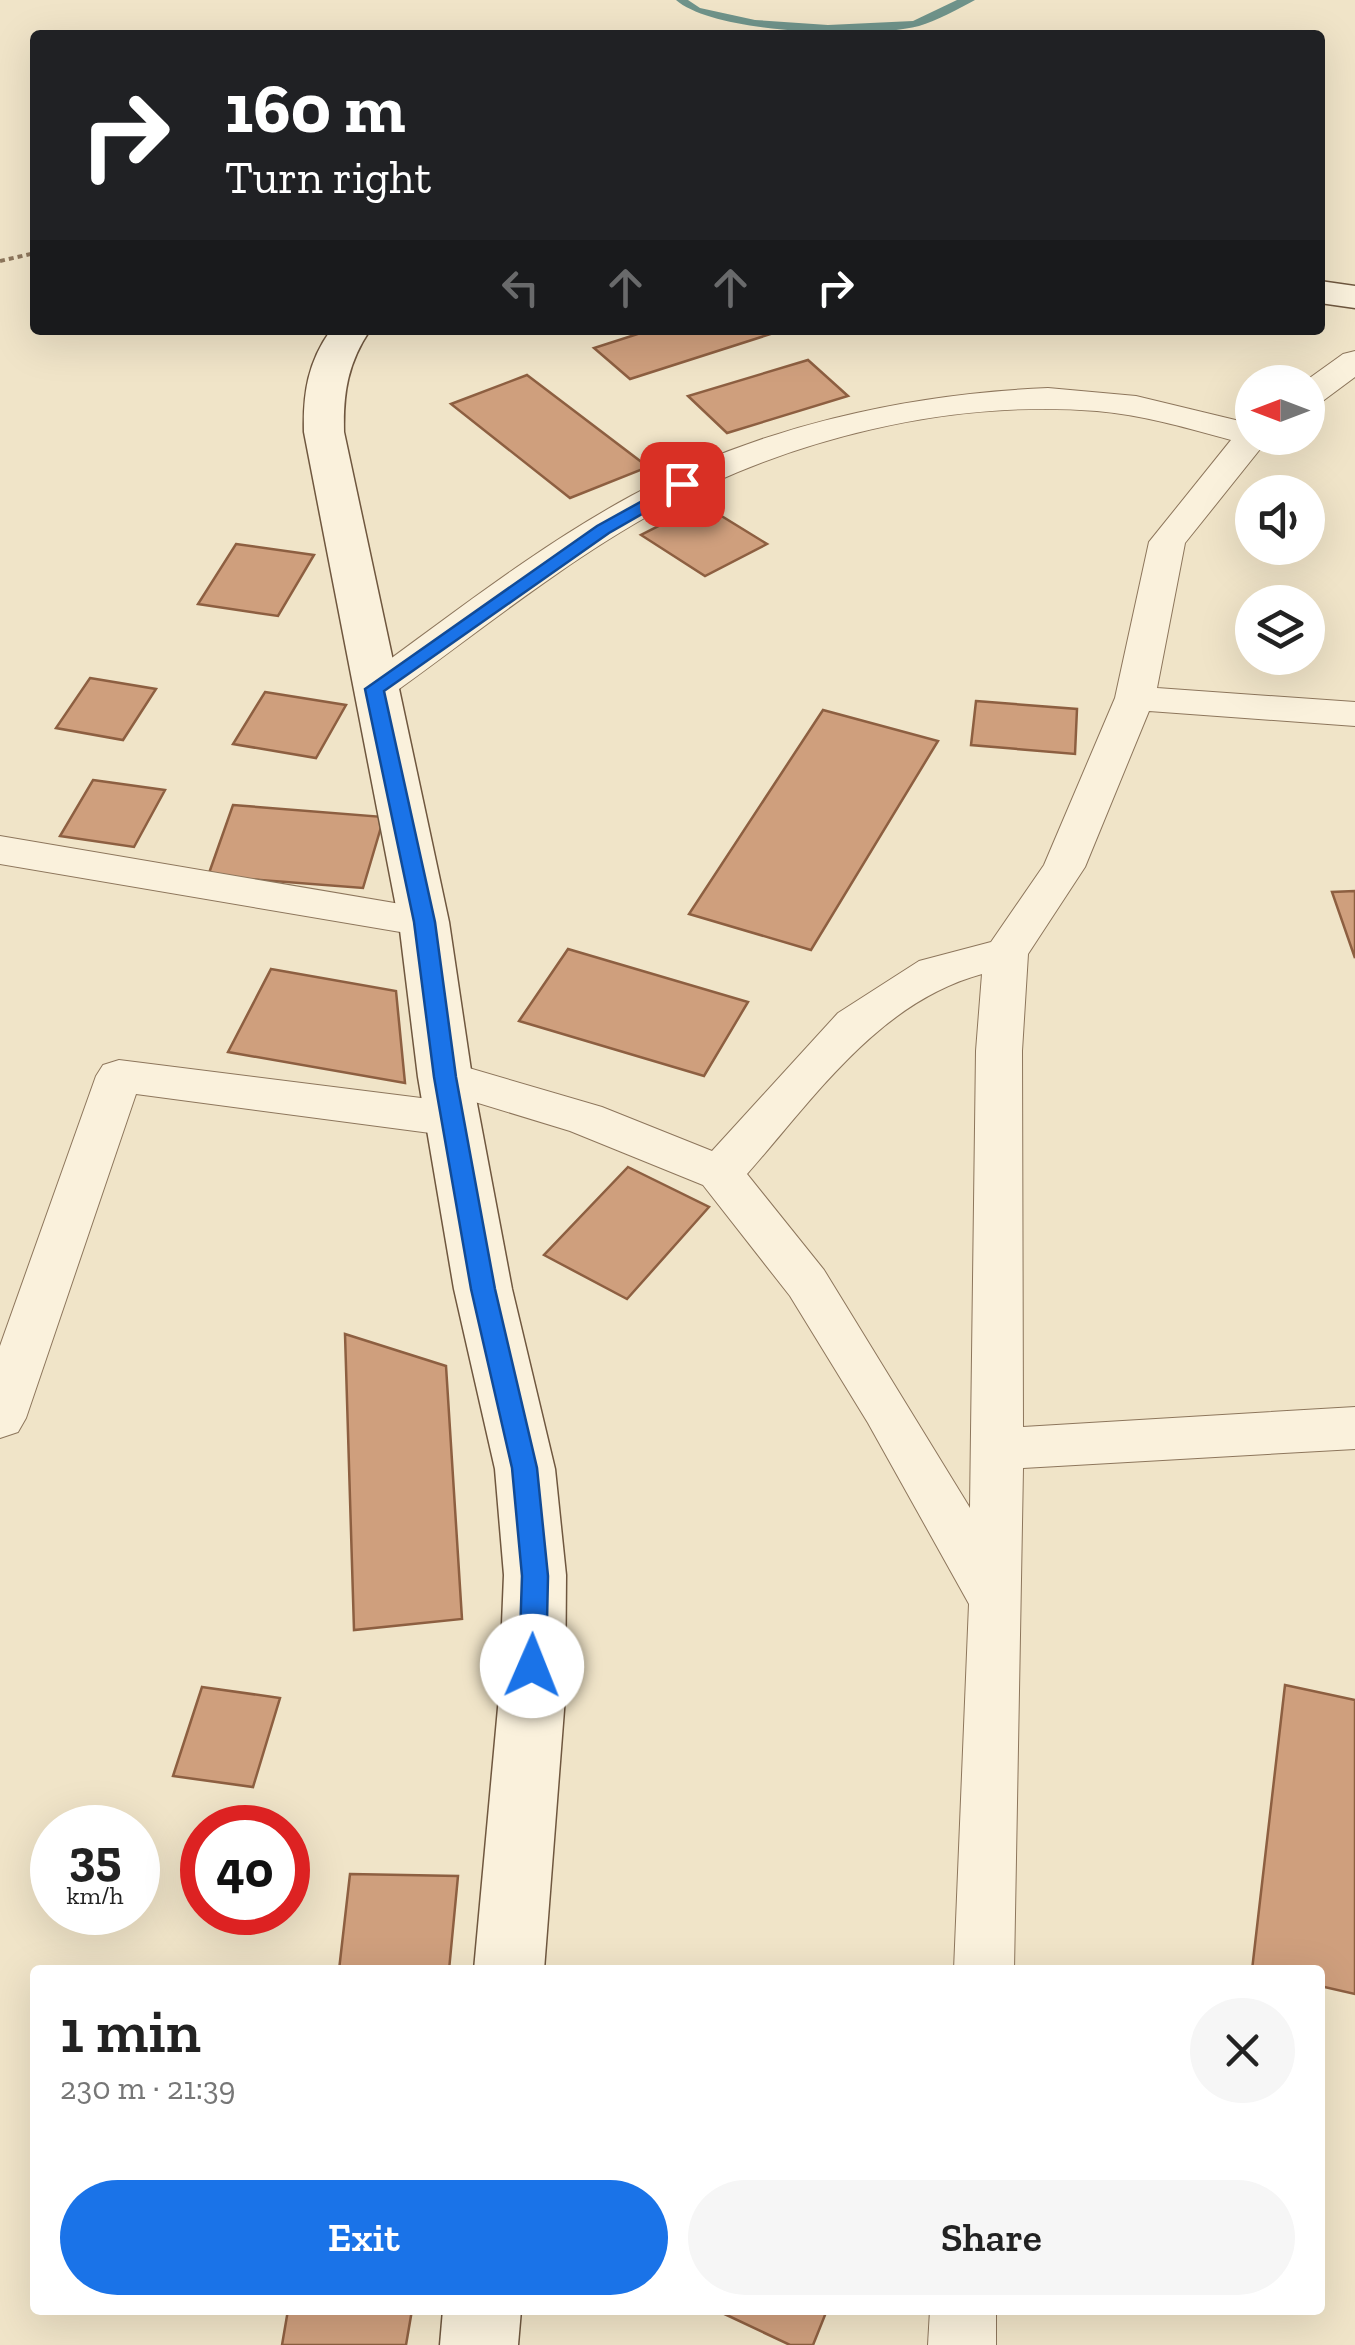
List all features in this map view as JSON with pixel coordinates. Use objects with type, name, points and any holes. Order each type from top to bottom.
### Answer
[{"type":"street","points":[[1325,293],[1355,297]]},
{"type":"street","points":[[347,335],[333,352],[323,384],[324,432],[424,922],[449,1098],[483,1289],[524,1468],[535,1576],[532,1697],[510,1965]]},
{"type":"street","points":[[1325,383],[1355,361]]},
{"type":"street","points":[[374,689],[603,529],[682,484],[791,441],[930,410],[1025,399],[1094,400],[1160,410],[1235,431]]},
{"type":"street","points":[[984,1965],[996,1602],[999,1051],[1006,953],[1064,867],[1134,698],[1167,542],[1237,455]]},
{"type":"street","points":[[1134,698],[1355,714]]},
{"type":"street","points":[[0,850],[424,922]]},
{"type":"street","points":[[720,1173],[854,1024],[934,972],[1006,953]]},
{"type":"street","points":[[0,1418],[118,1076],[449,1098],[586,1119],[720,1173],[807,1283],[886,1408],[996,1602]]},
{"type":"street","points":[[998,1449],[1355,1428]]},
{"type":"street","points":[[479,2345],[482,2315]]},
{"type":"street","points":[[962,2345],[963,2315]]},
{"type":"path","points":[[0,261],[30,254]]},
{"type":"building","points":[[634,335],[767,335],[630,379],[594,348]]},
{"type":"building","points":[[808,360],[848,396],[727,433],[688,396]]},
{"type":"building","points":[[527,375],[648,467],[570,498],[451,404]]},
{"type":"building","points":[[702,504],[767,544],[705,576],[641,535]]},
{"type":"building","points":[[236,544],[314,555],[278,616],[198,604]]},
{"type":"building","points":[[90,678],[156,689],[123,740],[56,728]]},
{"type":"building","points":[[265,692],[346,705],[316,758],[233,744]]},
{"type":"building","points":[[976,701],[1077,709],[1075,754],[971,745]]},
{"type":"building","points":[[823,710],[938,741],[811,950],[689,914]]},
{"type":"building","points":[[93,780],[165,790],[134,847],[60,836]]},
{"type":"building","points":[[233,805],[384,817],[363,888],[208,876]]},
{"type":"building","points":[[1355,891],[1355,958],[1332,892]]},
{"type":"building","points":[[568,949],[748,1002],[704,1076],[519,1021]]},
{"type":"building","points":[[271,969],[396,991],[405,1083],[228,1052]]},
{"type":"building","points":[[628,1167],[709,1207],[627,1299],[544,1255]]},
{"type":"building","points":[[345,1334],[446,1366],[462,1619],[354,1630]]},
{"type":"building","points":[[1285,1685],[1355,1700],[1355,1994],[1325,1987],[1325,1965],[1253,1965]]},
{"type":"building","points":[[202,1687],[280,1698],[253,1787],[173,1776]]},
{"type":"building","points":[[350,1874],[458,1876],[449,1965],[340,1965]]},
{"type":"building","points":[[287,2315],[411,2315],[406,2345],[282,2345]]},
{"type":"building","points":[[727,2315],[825,2315],[813,2345],[790,2345]]},
{"type":"waterway","points":[[681,0],[696,10],[722,18],[828,28],[914,24],[970,0]]},
{"type":"route","points":[[532,1666],[535,1576],[524,1468],[483,1289],[445,1077],[424,922],[374,689],[603,529],[682,484]]}]
